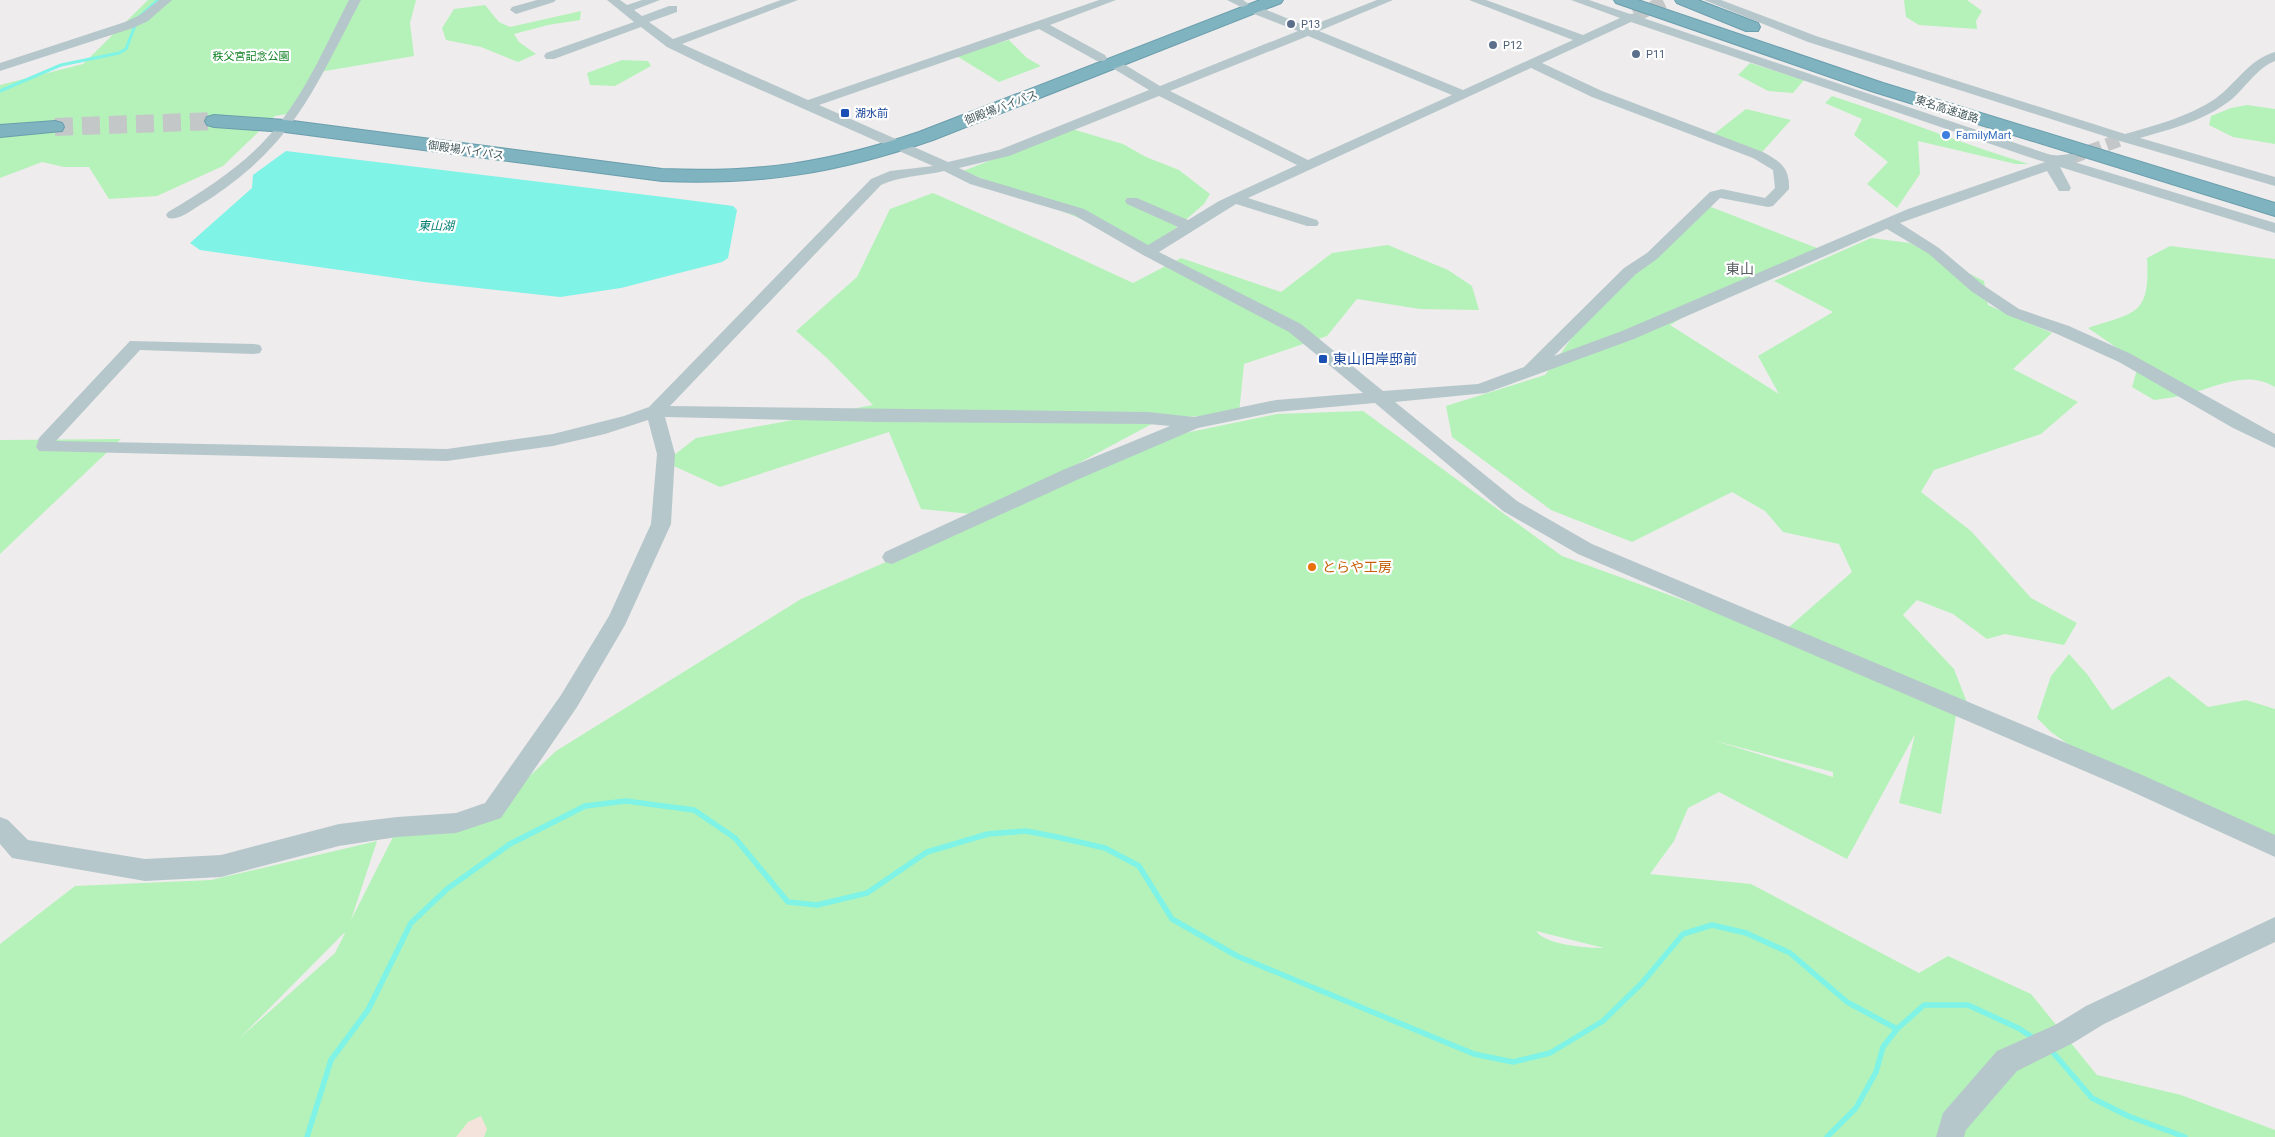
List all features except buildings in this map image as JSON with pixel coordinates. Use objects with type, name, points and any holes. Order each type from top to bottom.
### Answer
[{"type":"highway","name":"御殿場バイパス","points":[[214,121],[285,126],[631,172],[718,177],[805,169],[894,142],[1107,60],[1245,3],[1275,0]]},
{"type":"highway","points":[[1606,0],[1748,44]]},
{"type":"highway","name":"東名高速道路","points":[[1622,0],[1748,44],[1986,122],[2275,210]]},
{"type":"highway","name":"東名高速道路","points":[[1650,0],[1766,40],[2020,121],[2275,198]]},
{"type":"highway","points":[[1683,0],[1767,32],[2020,121]]},
{"type":"highway","points":[[0,132],[55,127]]},
{"type":"street","points":[[0,67],[130,25],[144,18],[166,0]]},
{"type":"street","points":[[173,215],[229,180],[252,161],[285,126],[355,0]]},
{"type":"street","points":[[516,10],[550,0]]},
{"type":"street","points":[[619,5],[654,0]]},
{"type":"street","points":[[671,44],[792,0]]},
{"type":"street","points":[[806,105],[1110,0]]},
{"type":"street","points":[[655,411],[876,182],[890,175],[920,173],[1004,153],[1387,0]]},
{"type":"street","points":[[1475,0],[1585,40]]},
{"type":"street","points":[[1577,0],[1634,17],[2061,161],[2275,228]]},
{"type":"street","points":[[1710,0],[1812,39],[2122,139],[2275,182]]},
{"type":"street","points":[[1245,3],[1306,32],[1317,34],[1464,95]]},
{"type":"street","points":[[619,5],[671,44],[806,105],[894,142],[975,181],[1079,212],[1148,252],[1295,328],[1382,398],[1510,506],[1585,549],[2114,774],[2275,846]]},
{"type":"street","points":[[550,56],[673,9]]},
{"type":"street","points":[[1148,252],[1235,199],[1634,17]]},
{"type":"street","points":[[1040,24],[1107,60],[1159,91],[1309,166]]},
{"type":"street","points":[[2122,139],[2164,127],[2218,104],[2236,90],[2258,63],[2275,56]]},
{"type":"street","points":[[1525,374],[1630,271],[1658,250],[1715,195],[1722,193],[1768,202],[1782,189],[1783,174],[1781,169],[1758,155],[1597,94],[1533,64]]},
{"type":"street","points":[[2061,161],[2064,188]]},
{"type":"street","points":[[892,557],[1072,474],[1194,423],[1276,406],[1480,389],[1628,335],[1947,199],[2061,161]]},
{"type":"street","points":[[1235,199],[1312,223]]},
{"type":"street","points":[[1132,201],[1189,226]]},
{"type":"street","points":[[1889,223],[1934,251],[1977,288],[2013,312],[2063,330],[2125,358],[2239,424],[2275,442]]},
{"type":"street","points":[[254,349],[136,345],[45,442],[45,447],[447,455],[510,448],[622,424],[655,411],[880,416],[1148,418],[1194,423]]},
{"type":"street","points":[[0,827],[21,850],[145,870],[221,866],[339,835],[397,826],[456,824],[493,811],[569,701],[618,619],[661,524],[666,454],[655,411]]},
{"type":"street","points":[[1950,1137],[1953,1123],[2007,1061],[2064,1034],[2095,1015],[2275,929]]},
{"type":"green space","name":"秩父宮記念公園","points":[[148,0],[416,0],[410,23],[414,56],[313,73],[299,99],[287,114],[275,116],[223,166],[157,196],[109,199],[89,167],[64,167],[42,162],[0,178],[0,85],[83,64]]},
{"type":"green space","points":[[1904,0],[1967,0],[1982,11],[1976,21],[1977,29],[1919,25],[1906,17]]},
{"type":"green space","points":[[485,5],[499,22],[510,27],[581,11],[580,20],[548,25],[514,34],[519,42],[536,54],[518,62],[481,47],[446,40],[442,28],[454,9]]},
{"type":"green space","points":[[1009,40],[1027,58],[1041,66],[999,82],[955,55]]},
{"type":"green space","points":[[622,60],[648,61],[651,66],[615,86],[590,85],[587,73]]},
{"type":"green space","points":[[1750,63],[1804,80],[1793,93],[1768,91],[1738,75]]},
{"type":"green space","points":[[1832,96],[2029,164],[2016,164],[1918,141],[1920,174],[1897,208],[1867,184],[1888,162],[1854,135],[1862,119],[1825,103]]},
{"type":"green space","points":[[2247,105],[2275,109],[2275,144],[2233,137],[2209,125],[2211,116],[2231,108]]},
{"type":"green space","points":[[1746,109],[1791,120],[1762,152],[1714,134]]},
{"type":"green space","points":[[1072,129],[1123,144],[1146,157],[1179,170],[1210,194],[1204,204],[1153,248],[963,171]]},
{"type":"green space","points":[[933,193],[1133,283],[1181,258],[1281,292],[1332,253],[1388,245],[1448,270],[1472,286],[1479,310],[1420,309],[1357,299],[1327,336],[1244,364],[1239,413],[1161,419],[982,515],[921,509],[889,432],[720,487],[665,462],[696,438],[873,405],[827,358],[796,331],[857,277],[890,209]]},
{"type":"green space","points":[[1706,205],[1822,250],[1723,294],[1670,325],[1779,394],[1758,356],[1833,312],[1774,281],[1871,238],[1910,243],[1984,281],[1988,305],[2052,333],[2013,369],[2078,402],[2041,434],[1934,470],[1921,492],[1971,531],[2031,598],[2077,623],[2064,645],[2005,634],[1987,639],[1953,614],[1917,600],[1903,615],[1954,669],[1971,713],[1956,715],[1941,814],[1899,803],[1915,734],[1847,859],[1719,792],[1688,808],[1674,841],[1650,874],[1751,884],[1919,973],[1948,956],[2031,994],[2097,1075],[2181,1095],[2275,1130],[2275,1137],[0,1137],[0,944],[75,886],[211,880],[377,841],[351,920],[393,837],[493,811],[556,751],[801,599],[1067,483],[1166,437],[1277,414],[1363,411],[1562,556],[1834,655],[1782,633],[1852,572],[1839,544],[1783,532],[1765,511],[1732,492],[1632,542],[1551,510],[1452,437],[1446,406],[1545,375],[1595,306]],"holes":[[[1712,740],[1833,772],[1833,777]],[[1536,931],[1604,948],[1567,945],[1541,936]],[[344,933],[335,953],[241,1037]]]},
{"type":"green space","points":[[2170,246],[2275,259],[2275,387],[2254,380],[2232,381],[2185,395],[2154,400],[2132,387],[2139,363],[2088,328],[2129,314],[2137,308],[2143,301],[2146,291],[2147,258]]},
{"type":"green space","points":[[121,439],[0,554],[0,440]]},
{"type":"green space","points":[[2069,654],[2087,674],[2112,710],[2169,676],[2208,707],[2246,700],[2275,709],[2275,845],[2089,759],[2051,732],[2037,718],[2051,676]]},
{"type":"sand","points":[[481,1116],[487,1129],[484,1137],[456,1137],[468,1122]]},
{"type":"water","name":"東山湖","points":[[286,151],[680,199],[733,206],[737,210],[728,258],[722,262],[621,288],[560,297],[424,282],[200,250],[190,243],[252,188],[253,175]]},
{"type":"waterway","points":[[140,16],[158,0]]},
{"type":"waterway","points":[[0,91],[61,65],[119,53],[126,49],[136,23]]},
{"type":"waterway","points":[[307,1137],[331,1060],[368,1010],[411,923],[447,889],[510,844],[585,806],[626,801],[694,810],[735,838],[788,902],[817,905],[867,893],[927,852],[988,834],[1026,831],[1105,848],[1139,866],[1172,919],[1237,956],[1474,1054],[1513,1062],[1550,1053],[1603,1021],[1642,983],[1683,934],[1712,925],[1746,933],[1790,953],[1847,1002],[1897,1029]]},
{"type":"waterway","points":[[1897,1029],[1924,1005],[1968,1005],[2018,1028],[2035,1039]]},
{"type":"waterway","points":[[1827,1137],[1856,1108],[1876,1072],[1883,1047],[1897,1029]]},
{"type":"waterway","points":[[2050,1049],[2092,1098],[2128,1116],[2185,1137]]},
{"type":"tunnel","points":[[1635,16],[1667,0]]},
{"type":"tunnel","points":[[55,127],[214,121]]},
{"type":"tunnel","points":[[2071,158],[2120,140]]},
{"type":"place","name":"P13","points":[[1291,24]]},
{"type":"place","name":"P12","points":[[1493,45]]},
{"type":"place","name":"P11","points":[[1636,54]]},
{"type":"place","name":"湖水前","points":[[845,113]]},
{"type":"place","name":"FamilyMart","points":[[1946,135]]},
{"type":"place","name":"東山旧岸邸前","points":[[1323,359]]},
{"type":"place","name":"とらや工房","points":[[1312,567]]},
{"type":"district","name":"東山","points":[[1740,269]]}]
